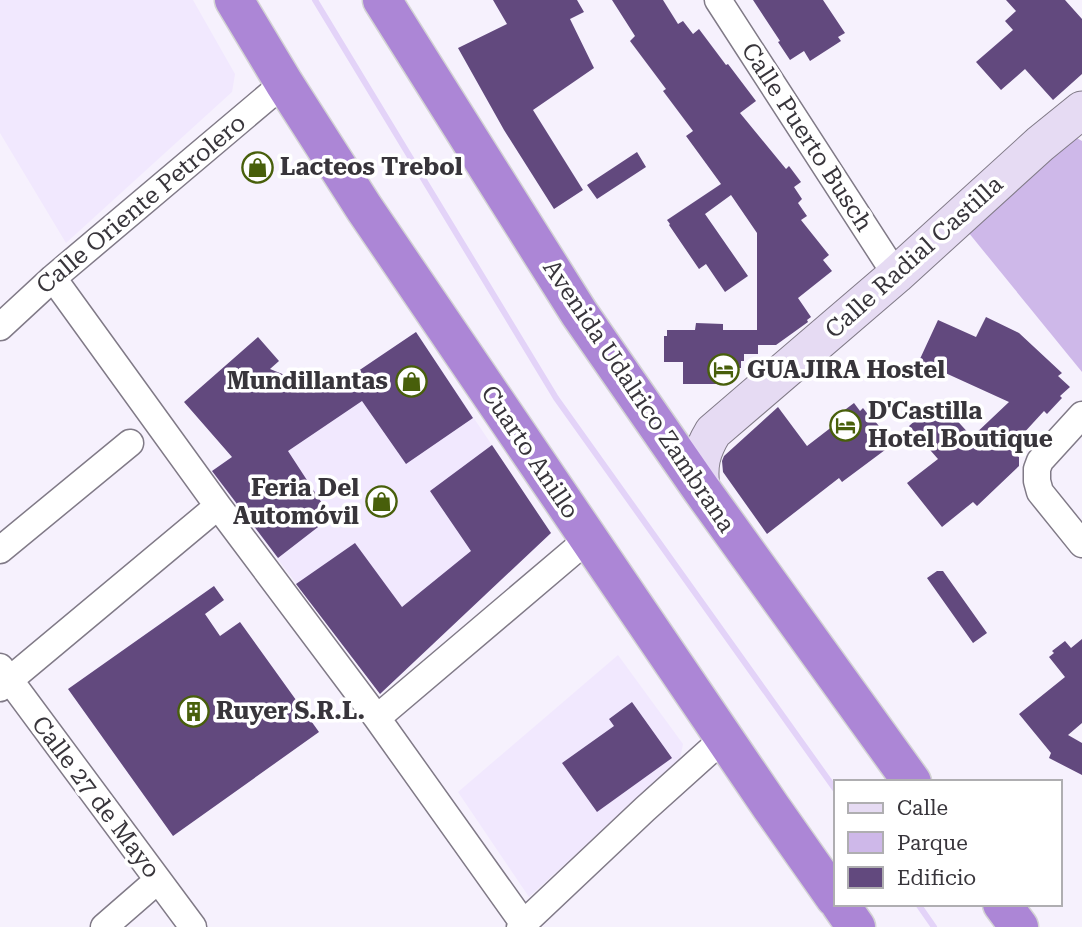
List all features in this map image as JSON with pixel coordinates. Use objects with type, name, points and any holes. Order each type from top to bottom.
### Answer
[{"type":"highway","name":"Cuarto Anillo","points":[[234,0],[364,208],[834,897]]},
{"type":"highway","name":"Avenida Udalrico Zambrana","points":[[382,0],[572,301],[701,489],[911,780]]},
{"type":"highway","points":[[841,906],[856,927]]},
{"type":"highway","points":[[1003,906],[1019,927]]},
{"type":"street","name":"Calle Puerto Busch","points":[[718,0],[896,275]]},
{"type":"street","name":"Calle Oriente Petrolero","points":[[0,327],[53,278],[284,83]]},
{"type":"street","name":"Calle Radial Castilla","points":[[701,489],[700,459],[713,432],[896,275],[1040,144],[1079,117]]},
{"type":"street","points":[[53,278],[376,718],[523,926],[645,809],[724,738]]},
{"type":"street","points":[[1082,415],[1040,461],[1037,469],[1040,492],[1082,544]]},
{"type":"street","points":[[663,435],[688,438],[713,432]]},
{"type":"street","points":[[0,551],[130,443]]},
{"type":"street","points":[[3,678],[218,506]]},
{"type":"street","points":[[376,718],[588,538]]},
{"type":"street","name":"Calle 27 de Mayo","points":[[3,678],[193,927]]},
{"type":"street","points":[[104,927],[158,880]]},
{"type":"shaded area","points":[[0,0],[193,0],[235,74],[232,92],[66,243],[0,133]]},
{"type":"shaded area","name":"Feria Del Automóvil","points":[[416,332],[551,533],[380,694],[211,471]]},
{"type":"shaded area","points":[[618,655],[683,744],[680,759],[529,897],[458,792]]},
{"type":"green space","points":[[1075,137],[1082,141],[1082,372],[964,227]]},
{"type":"building","points":[[493,0],[577,0],[584,12],[570,19],[594,68],[533,110],[583,190],[554,209],[504,130],[458,48],[507,24]]},
{"type":"building","points":[[612,0],[663,0],[678,24],[683,21],[693,34],[699,29],[756,101],[740,113],[786,169],[789,166],[801,182],[794,187],[802,199],[798,203],[807,216],[801,220],[829,255],[823,260],[832,271],[798,298],[811,317],[808,322],[776,345],[758,345],[758,354],[744,354],[741,368],[726,368],[726,376],[717,376],[717,384],[683,384],[683,362],[664,362],[664,336],[667,336],[667,330],[695,330],[696,323],[723,324],[723,330],[757,330],[757,233],[731,195],[705,214],[748,276],[725,292],[706,264],[699,269],[669,225],[667,220],[721,184],[686,136],[693,131],[630,41],[635,36]]},
{"type":"building","points":[[753,0],[823,0],[845,33],[838,37],[841,41],[810,61],[804,51],[790,60]]},
{"type":"building","points":[[1006,0],[1065,0],[1082,19],[1082,74],[1053,100],[1025,69],[1001,90],[976,62],[1013,30],[1005,21],[1016,11]]},
{"type":"building","points":[[637,152],[646,167],[597,199],[587,185]]},
{"type":"building","points":[[986,317],[1019,333],[1062,373],[1058,376],[1070,387],[1047,414],[1044,411],[1009,449],[1019,457],[1019,466],[977,506],[973,502],[942,527],[907,483],[938,459],[909,426],[924,413],[927,417],[942,404],[972,437],[1009,402],[919,361],[938,320],[976,337]]},
{"type":"building","points":[[416,332],[473,418],[406,464],[362,401],[288,451],[331,517],[278,558],[212,471],[232,457],[184,402],[258,337],[279,361],[270,369],[327,392]]},
{"type":"building","points":[[854,403],[860,411],[863,408],[871,416],[893,444],[842,482],[839,478],[767,534],[723,472],[724,456],[778,407],[807,446],[833,426],[830,421]]},
{"type":"building","points":[[492,445],[551,533],[380,694],[296,584],[355,543],[402,607],[471,551],[430,491]]},
{"type":"building","points":[[937,571],[943,571],[987,633],[973,643],[927,578]]},
{"type":"building","name":"Ruyer S.R.L.","points":[[214,586],[224,600],[205,614],[220,636],[240,622],[319,732],[173,836],[68,689]]},
{"type":"building","points":[[1082,639],[1082,723],[1068,735],[1082,743],[1082,775],[1049,758],[1051,753],[1019,714],[1065,677],[1049,657],[1054,653],[1052,651],[1065,641],[1071,648]]},
{"type":"building","points":[[632,702],[672,758],[597,812],[562,763],[614,726],[609,719]]},
{"type":"waterway","points":[[315,0],[556,398],[834,788]]},
{"type":"waterway","points":[[919,906],[934,927]]},
{"type":"place","name":"Lacteos Trebol","points":[[257,167]]},
{"type":"place","name":"GUAJIRA Hostel","points":[[724,370]]},
{"type":"place","name":"Mundillantas","points":[[411,381]]},
{"type":"place","name":"D'Castilla Hotel Boutique","points":[[845,425]]},
{"type":"place","name":"Feria Del Automóvil","points":[[382,502]]},
{"type":"place","name":"Ruyer S.R.L.","points":[[193,711]]}]
